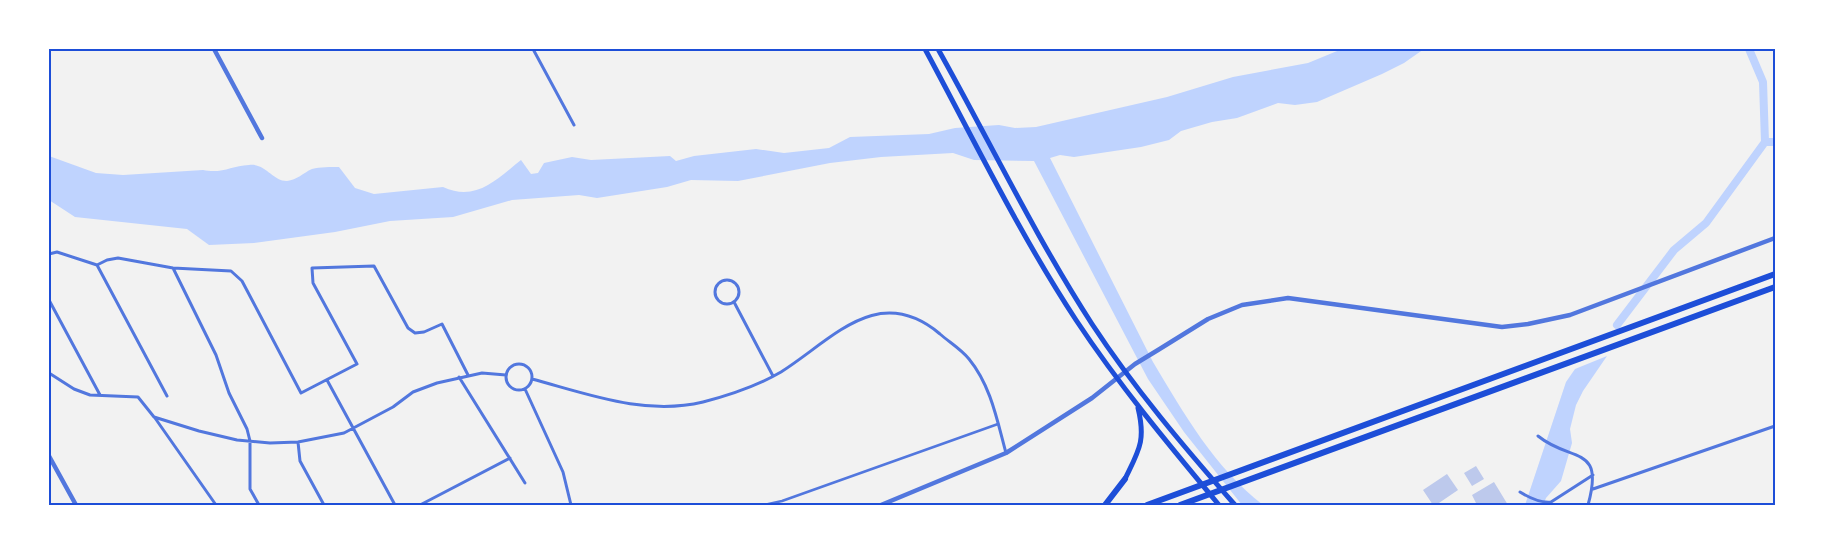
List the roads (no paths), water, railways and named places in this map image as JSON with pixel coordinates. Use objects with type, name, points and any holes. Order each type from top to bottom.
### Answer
[{"type":"highway","points":[[1147,505],[1775,274]]},
{"type":"highway","points":[[1180,505],[1775,287]]},
{"type":"highway","points":[[1105,505],[1125,479]]},
{"type":"main road","points":[[925,49],[1009,208],[1055,286],[1116,379],[1219,505]]},
{"type":"main road","points":[[938,49],[1068,287],[1125,371],[1181,443],[1235,505]]},
{"type":"main road","points":[[1125,479],[1140,448],[1143,427],[1137,405]]},
{"type":"street","points":[[214,49],[262,138]]},
{"type":"street","points":[[534,49],[574,126]]},
{"type":"street","points":[[881,505],[1006,453],[1092,398],[1135,364],[1225,311],[1288,298],[1502,327],[1528,324],[1570,315],[1775,238]]},
{"type":"street","points":[[49,254],[56,252],[97,265],[107,260],[118,258],[173,268],[231,271],[242,281],[301,392],[358,364],[313,283],[312,268],[374,266],[408,328],[415,333],[424,332],[442,324],[468,375]]},
{"type":"street","points":[[97,265],[167,396]]},
{"type":"street","points":[[173,268],[216,355],[228,393],[247,429],[250,441],[250,489],[258,505]]},
{"type":"street","points":[[727,280],[737,287],[738,295],[734,302],[727,304],[717,300],[715,289],[720,283],[727,280]]},
{"type":"street","points":[[49,300],[100,396]]},
{"type":"street","points":[[734,302],[773,376]]},
{"type":"street","points":[[532,379],[617,403],[638,406],[678,406],[701,402],[747,388],[773,376],[848,324],[867,316],[890,313],[917,318],[968,357],[984,382],[1006,453]]},
{"type":"street","points":[[521,363],[531,370],[532,379],[525,389],[517,390],[510,386],[506,375],[513,365],[521,363]]},
{"type":"street","points":[[49,373],[74,389],[90,395],[138,397],[216,505]]},
{"type":"street","points":[[154,417],[199,431],[250,441],[270,443],[298,442],[354,428],[393,407],[413,392],[437,383],[482,373],[506,375]]},
{"type":"street","points":[[459,377],[525,483]]},
{"type":"street","points":[[327,380],[395,505]]},
{"type":"street","points":[[525,389],[563,472],[571,505]]},
{"type":"street","points":[[764,505],[782,501],[998,424]]},
{"type":"street","points":[[1593,489],[1775,426]]},
{"type":"street","points":[[1538,436],[1544,441],[1575,454],[1590,467],[1594,475],[1593,489],[1588,505]]},
{"type":"street","points":[[298,442],[300,461],[324,505]]},
{"type":"street","points":[[49,456],[76,505]]},
{"type":"street","points":[[420,505],[510,458]]},
{"type":"street","points":[[1520,492],[1526,496],[1551,502],[1594,475]]},
{"type":"street","points":[[429,501],[431,505]]},
{"type":"water","points":[[1342,49],[1424,49],[1404,63],[1382,74],[1317,102],[1295,105],[1278,103],[1237,118],[1212,122],[1181,131],[1169,140],[1141,147],[1074,157],[1060,155],[1050,158],[1153,362],[1189,420],[1215,457],[1263,505],[1242,505],[1184,432],[1148,379],[1034,161],[974,160],[953,153],[881,157],[830,163],[738,181],[691,180],[667,187],[597,198],[579,195],[512,200],[453,217],[390,221],[335,232],[254,243],[209,245],[187,229],[75,217],[49,200],[49,156],[96,173],[123,175],[203,170],[216,171],[255,165],[265,169],[277,178],[287,181],[297,178],[312,169],[339,167],[355,188],[374,194],[443,187],[466,192],[485,187],[521,160],[531,174],[538,173],[544,163],[572,157],[591,160],[670,156],[676,161],[694,156],[756,149],[784,153],[829,148],[850,137],[929,134],[955,128],[999,125],[1015,128],[1036,127],[1167,97],[1233,77],[1308,63]]},
{"type":"water","points":[[1607,356],[1583,391],[1576,405],[1570,429],[1572,443],[1561,481],[1546,498],[1543,505],[1525,505],[1566,382],[1575,369]]},
{"type":"waterway","points":[[1617,325],[1674,250],[1706,223],[1765,142],[1763,82],[1749,49]]},
{"type":"waterway","points":[[1765,142],[1775,142]]}]
